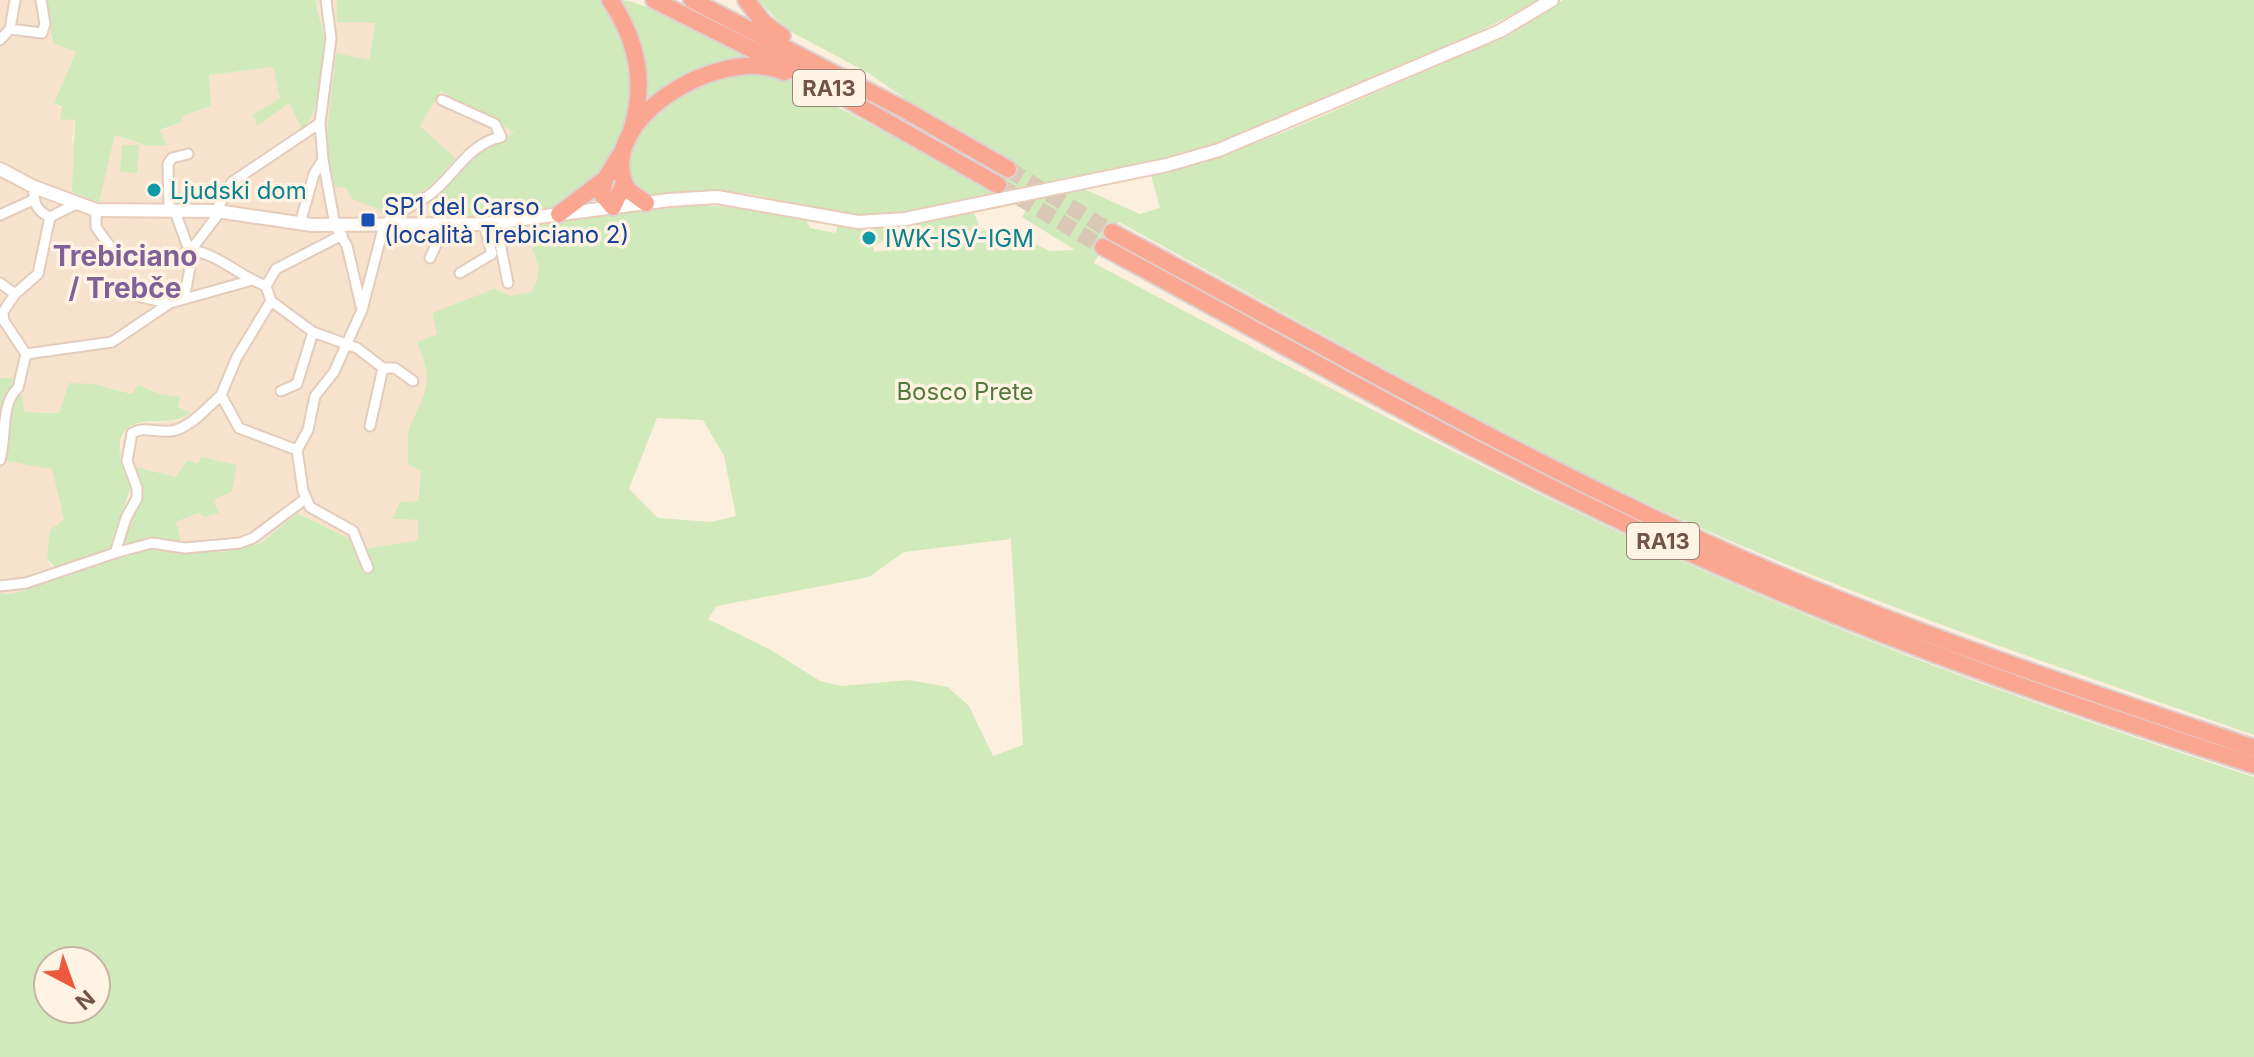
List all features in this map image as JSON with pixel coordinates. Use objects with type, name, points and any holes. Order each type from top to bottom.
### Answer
[{"type":"highway","points":[[610,0],[628,28],[638,62],[636,113],[622,164],[624,183],[631,193],[646,203]]},
{"type":"highway","name":"RA13","points":[[654,0],[746,44],[998,185]]},
{"type":"highway","name":"RA13","points":[[692,0],[907,111],[1008,169]]},
{"type":"highway","points":[[746,0],[776,33],[859,79],[907,111]]},
{"type":"highway","points":[[559,214],[605,179],[655,106],[683,83],[718,69],[742,65],[779,69],[850,107],[899,127]]},
{"type":"highway","points":[[605,179],[602,194],[613,207],[624,183]]},
{"type":"highway","name":"RA13","points":[[1112,232],[1479,433],[1705,542],[1946,641],[2254,748]]},
{"type":"highway","name":"RA13","points":[[1103,247],[1472,448],[1699,558],[1938,657],[2254,765]]},
{"type":"main road","points":[[0,169],[34,193],[96,210],[218,211],[339,230],[384,225],[490,224],[646,203],[729,197],[876,222],[1167,165],[1219,150],[1500,31],[1552,0]]},
{"type":"street","points":[[0,40],[10,29],[15,0]]},
{"type":"street","points":[[10,29],[42,33],[45,24],[41,0]]},
{"type":"street","points":[[325,2],[331,38],[320,123],[323,160],[362,310]]},
{"type":"street","points":[[368,568],[353,531],[319,515],[305,499],[297,450],[308,430],[315,396],[334,372],[362,310],[384,225],[434,191],[477,149],[501,137],[495,124],[442,100]]},
{"type":"street","points":[[96,210],[96,227],[117,252],[162,259],[181,257],[191,250],[218,211],[232,182],[320,123]]},
{"type":"street","points":[[184,299],[191,250],[171,209],[168,164],[172,158],[188,154]]},
{"type":"street","points":[[300,224],[314,174],[323,160]]},
{"type":"street","points":[[0,215],[34,193],[40,213],[50,217],[76,204]]},
{"type":"street","points":[[1,455],[6,407],[11,393],[18,388],[26,354],[3,317],[5,289],[38,274],[50,217]]},
{"type":"street","points":[[460,273],[492,254],[490,224]]},
{"type":"street","points":[[490,224],[508,283]]},
{"type":"street","points":[[430,258],[445,225]]},
{"type":"street","points":[[339,230],[276,269],[266,286],[271,301],[313,332],[357,348],[383,368],[395,368],[413,381]]},
{"type":"street","points":[[191,250],[216,258],[249,281],[266,286]]},
{"type":"street","points":[[26,354],[112,342],[170,303],[249,281]]},
{"type":"street","points":[[120,292],[170,303]]},
{"type":"street","points":[[115,553],[126,518],[137,498],[137,488],[127,461],[132,433],[181,428],[221,395],[237,357],[271,301]]},
{"type":"street","points":[[281,391],[297,384],[313,332]]},
{"type":"street","points":[[370,426],[383,368]]},
{"type":"street","points":[[221,395],[239,428],[297,450]]},
{"type":"street","points":[[0,586],[26,583],[152,543],[185,548],[240,543],[253,538],[305,499]]},
{"type":"shaded area","points":[[0,0],[45,0],[53,42],[76,51],[54,103],[75,119],[72,139],[99,202],[115,135],[148,146],[165,144],[160,131],[182,122],[182,116],[209,75],[273,67],[280,98],[253,115],[257,125],[290,102],[301,128],[323,60],[325,40],[316,0],[337,0],[337,22],[375,22],[369,60],[336,54],[346,188],[352,199],[379,209],[384,216],[435,183],[420,126],[441,91],[514,132],[443,207],[442,218],[519,214],[526,241],[537,254],[539,281],[531,292],[432,314],[438,334],[418,342],[429,369],[428,389],[415,420],[422,471],[417,502],[400,502],[393,519],[419,520],[418,540],[369,548],[297,513],[261,543],[222,552],[185,552],[176,522],[198,513],[198,464],[176,477],[136,467],[119,457],[125,433],[134,424],[178,421],[191,413],[138,385],[132,394],[93,384],[59,413],[23,412],[10,402],[52,469],[64,520],[47,558],[58,579],[11,594],[0,593],[0,420],[5,397],[15,378],[0,378]]},
{"type":"green space","points":[[45,0],[316,0],[324,38],[324,74],[314,111],[302,129],[289,103],[257,126],[253,115],[280,98],[273,67],[209,75],[211,106],[182,116],[182,122],[160,130],[166,145],[148,146],[115,135],[99,203],[72,192],[75,120],[60,119],[62,107],[54,103],[76,52],[53,43]]},
{"type":"green space","points":[[337,0],[602,0],[626,48],[631,73],[631,100],[626,125],[616,149],[602,171],[557,208],[515,217],[442,219],[443,207],[433,199],[468,161],[514,132],[441,91],[420,126],[455,158],[435,183],[384,216],[378,209],[352,199],[346,188],[335,187],[326,142],[336,53],[369,60],[375,23],[337,22]]},
{"type":"green space","points":[[621,0],[687,24],[751,59],[645,109]]},
{"type":"green space","points":[[758,0],[1540,0],[1467,38],[1202,151],[906,214],[864,217],[743,193],[665,196],[636,189],[629,176],[629,161],[644,129],[656,114],[683,90],[695,84],[724,75],[755,71],[793,81],[995,190],[1012,161],[911,103],[870,74],[786,29]]},
{"type":"green space","name":"Bosco Prete","points":[[1563,0],[2254,0],[2254,735],[2021,654],[1866,596],[1714,534],[1573,468],[1442,400],[1119,222],[1094,263],[1497,473],[1745,589],[1997,689],[2254,777],[2254,1057],[0,1057],[0,593],[11,594],[151,548],[222,552],[261,543],[297,513],[369,548],[418,540],[418,520],[392,519],[400,502],[418,501],[421,471],[408,464],[409,430],[421,403],[427,377],[417,342],[437,334],[432,313],[494,289],[511,296],[531,292],[536,283],[538,266],[522,225],[698,205],[747,208],[806,220],[810,228],[836,233],[838,224],[892,229],[892,235],[874,246],[874,252],[896,249],[908,227],[915,224],[974,212],[981,231],[1001,228],[1050,251],[1075,250],[1022,217],[1031,200],[1084,189],[1140,214],[1160,208],[1151,175],[1243,148],[1304,124],[1480,47]],"holes":[[[657,418],[703,420],[724,456],[736,516],[711,522],[658,518],[629,489]],[[1011,539],[1023,745],[993,756],[969,706],[948,687],[909,680],[842,686],[820,681],[771,650],[708,619],[717,606],[869,577],[904,552]]]},
{"type":"green space","points":[[122,145],[139,145],[137,173],[120,172]]},
{"type":"green space","points":[[0,378],[16,378],[5,397],[0,420]]},
{"type":"green space","points":[[69,383],[93,384],[132,394],[138,385],[160,394],[181,397],[177,406],[191,413],[176,420],[142,422],[127,429],[122,436],[120,453],[131,487],[110,549],[55,568],[47,558],[50,530],[64,520],[52,469],[7,461],[7,425],[15,395],[22,395],[24,412],[59,413]]},
{"type":"green space","points":[[201,457],[237,465],[232,491],[214,500],[219,513],[204,517],[198,513],[176,522],[182,544],[147,538],[121,546],[141,500],[136,467],[176,477],[187,460],[198,464]]},
{"type":"tunnel","points":[[1008,169],[1112,232]]},
{"type":"tunnel","points":[[998,185],[1103,247]]},
{"type":"place","name":"Ljudski dom","points":[[154,190]]},
{"type":"place","name":"SP1 del Carso (località Trebiciano 2)","points":[[368,220]]},
{"type":"place","name":"IWK-ISV-IGM","points":[[869,238]]},
{"type":"district","name":"Trebiciano / Trebče","points":[[125,272]]}]
